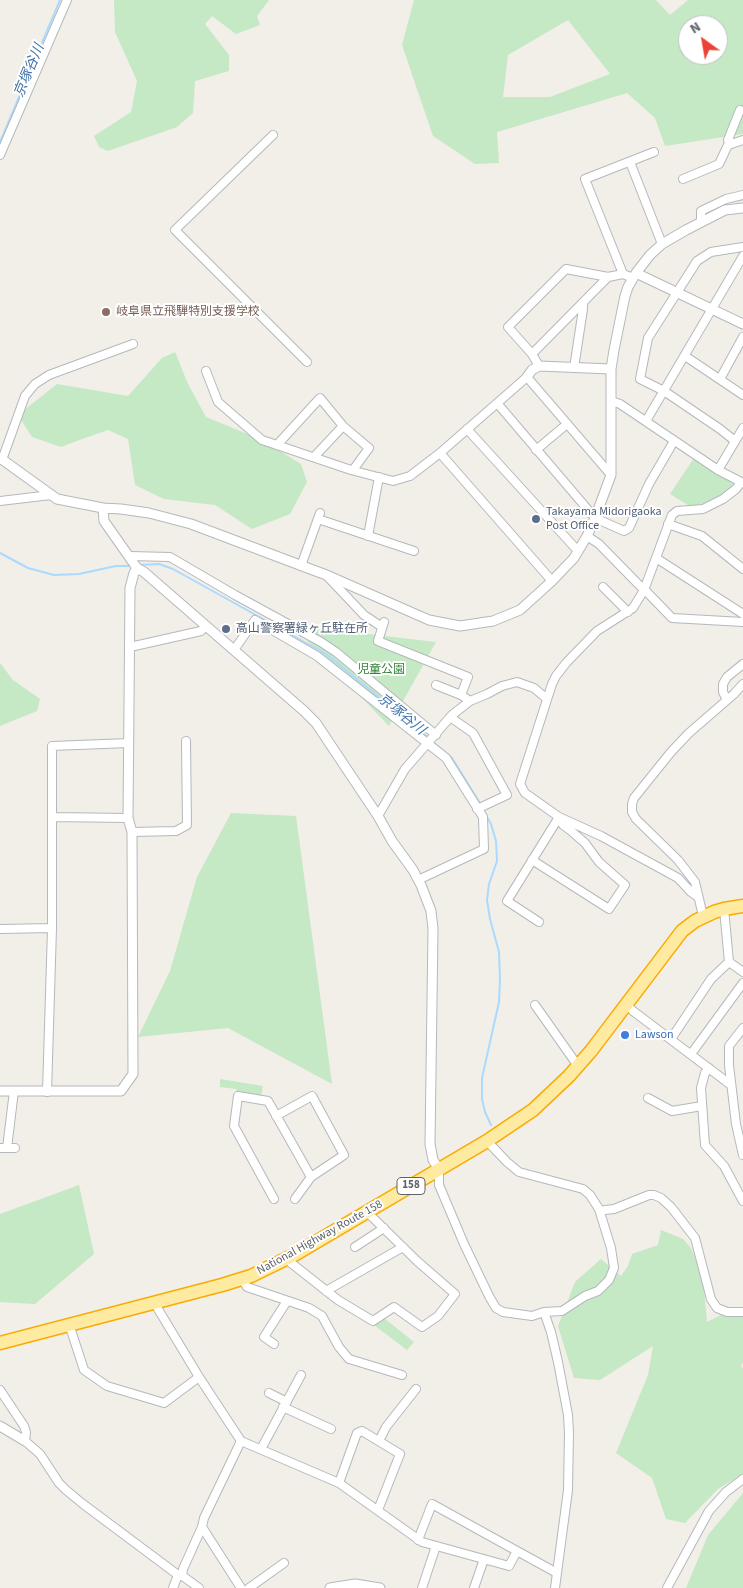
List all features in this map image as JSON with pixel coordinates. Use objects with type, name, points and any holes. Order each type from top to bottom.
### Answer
[{"type":"highway","name":"National Highway Route 158","points":[[0,1343],[242,1279],[272,1267],[367,1212],[487,1141],[533,1110],[591,1051],[688,925],[703,916],[724,909],[743,906]]},
{"type":"street","points":[[0,155],[67,0]]},
{"type":"street","points":[[730,144],[728,140],[740,110]]},
{"type":"street","points":[[273,135],[175,230],[307,362]]},
{"type":"street","points":[[683,179],[719,164],[728,145],[743,140]]},
{"type":"street","points":[[623,274],[585,179],[654,152]]},
{"type":"street","points":[[630,162],[662,244]]},
{"type":"street","points":[[701,221],[701,211],[726,199],[743,195]]},
{"type":"street","points":[[134,344],[49,375],[35,384],[25,396],[1,459],[57,499],[104,508],[149,513],[191,524],[327,575],[430,620],[460,626],[493,621],[520,610],[552,581],[574,558],[595,518],[611,475],[611,369],[625,296],[635,275],[662,244],[701,221],[725,210],[743,208]]},
{"type":"street","points":[[735,441],[664,391],[640,379],[648,338],[697,260],[711,252],[743,248]]},
{"type":"street","points":[[646,422],[743,256]]},
{"type":"street","points":[[539,366],[532,354],[508,326],[566,269],[608,277],[623,274],[635,275],[677,292],[743,324]]},
{"type":"street","points":[[532,354],[608,277]]},
{"type":"street","points":[[574,368],[583,303]]},
{"type":"street","points":[[720,379],[743,337]]},
{"type":"street","points":[[684,356],[743,395]]},
{"type":"street","points":[[206,371],[218,402],[262,440],[352,470],[394,481],[410,476],[440,453],[532,370],[539,366],[611,369]]},
{"type":"street","points":[[526,377],[611,475]]},
{"type":"street","points":[[277,445],[320,398],[343,426],[369,448],[352,470]]},
{"type":"street","points":[[611,401],[620,404],[718,470],[742,483],[730,494],[703,509],[677,510],[674,512],[644,590],[633,608],[597,631],[572,656],[556,676],[520,784],[525,793],[559,817],[601,836],[678,878],[698,897]]},
{"type":"street","points":[[497,403],[595,518],[624,531],[629,528],[649,484],[674,441]]},
{"type":"street","points":[[536,450],[567,424]]},
{"type":"street","points":[[314,457],[343,426]]},
{"type":"street","points":[[718,470],[743,428]]},
{"type":"street","points":[[467,429],[578,551]]},
{"type":"street","points":[[440,453],[552,581]]},
{"type":"street","points":[[368,536],[379,477]]},
{"type":"street","points":[[0,501],[51,495]]},
{"type":"street","points":[[104,508],[104,521],[131,558],[138,571],[234,650],[304,711],[316,724],[378,816],[418,880],[431,911],[433,929],[430,1144],[433,1160],[439,1169],[439,1185],[464,1244],[496,1308],[503,1312],[532,1316],[544,1312],[562,1311],[585,1296],[598,1291],[609,1280],[614,1268],[611,1248],[599,1209],[590,1195],[583,1189],[519,1172],[487,1141]]},
{"type":"street","points":[[302,566],[319,516],[368,536],[414,551]]},
{"type":"street","points":[[668,524],[702,536],[743,569]]},
{"type":"street","points":[[587,536],[599,544],[672,618],[743,622]]},
{"type":"street","points":[[131,558],[170,557],[235,596],[322,642],[336,652],[432,739],[483,817],[484,849],[418,880]]},
{"type":"street","points":[[656,558],[743,614]]},
{"type":"street","points":[[0,1091],[120,1091],[133,1074],[132,832],[128,818],[130,588],[138,571]]},
{"type":"street","points":[[327,575],[364,615],[383,625],[378,642],[468,677],[461,695]]},
{"type":"street","points":[[603,587],[628,612]]},
{"type":"street","points":[[234,650],[255,620],[317,656],[432,739]]},
{"type":"street","points":[[130,647],[201,631],[206,626]]},
{"type":"street","points":[[727,700],[722,684],[727,677],[743,664]]},
{"type":"street","points":[[378,816],[404,769],[450,717],[470,701],[502,686],[517,682],[534,688],[547,699]]},
{"type":"street","points":[[703,916],[696,886],[690,874],[636,819],[632,812],[632,804],[634,798],[671,752],[743,684]]},
{"type":"street","points":[[436,685],[461,695],[470,701]]},
{"type":"street","points":[[450,717],[473,733],[507,794],[477,809]]},
{"type":"street","points":[[132,832],[176,831],[187,825],[186,741]]},
{"type":"street","points":[[47,1092],[52,928],[52,746],[129,743]]},
{"type":"street","points":[[52,817],[128,818]]},
{"type":"street","points":[[539,922],[507,901],[559,817]]},
{"type":"street","points":[[532,860],[609,910],[625,885],[599,862],[585,843],[563,825],[559,817]]},
{"type":"street","points":[[724,909],[729,962],[743,972]]},
{"type":"street","points":[[0,929],[52,928]]},
{"type":"street","points":[[671,1039],[711,979],[729,962]]},
{"type":"street","points":[[691,1054],[743,983]]},
{"type":"street","points":[[626,1004],[632,1011],[731,1085]]},
{"type":"street","points":[[535,1005],[578,1066]]},
{"type":"street","points":[[743,1028],[729,1046],[736,1124],[743,1155]]},
{"type":"street","points":[[709,1068],[701,1088],[705,1146],[724,1166],[743,1201]]},
{"type":"street","points":[[14,1091],[3,1148],[15,1148]]},
{"type":"street","points":[[274,1199],[234,1126],[238,1096],[268,1101],[311,1177]]},
{"type":"street","points":[[276,1116],[312,1096],[344,1155],[311,1177],[295,1199]]},
{"type":"street","points":[[648,1098],[672,1110],[702,1106]]},
{"type":"street","points":[[605,1210],[650,1195],[662,1198],[695,1238],[714,1304],[717,1308],[727,1312],[743,1312]]},
{"type":"street","points":[[286,1259],[338,1300],[373,1322],[394,1307],[422,1327],[438,1316],[455,1294],[367,1212]]},
{"type":"street","points":[[355,1247],[384,1228]]},
{"type":"street","points":[[326,1291],[403,1247]]},
{"type":"street","points":[[242,1279],[247,1287],[309,1308],[322,1316],[339,1347],[349,1359],[402,1375]]},
{"type":"street","points":[[274,1344],[264,1337],[287,1301]]},
{"type":"street","points":[[156,1303],[199,1377],[241,1441],[339,1483],[418,1540],[509,1566],[517,1551]]},
{"type":"street","points":[[544,1312],[551,1332],[568,1415],[568,1490],[555,1588]]},
{"type":"street","points":[[69,1324],[84,1370],[107,1386],[164,1403],[199,1377]]},
{"type":"street","points":[[261,1449],[301,1375]]},
{"type":"street","points":[[380,1441],[386,1428],[416,1389]]},
{"type":"street","points":[[0,1390],[24,1426],[26,1432],[25,1440]]},
{"type":"street","points":[[269,1393],[331,1429]]},
{"type":"street","points":[[0,1426],[25,1440],[40,1454],[66,1490],[83,1504],[199,1588]]},
{"type":"street","points":[[339,1483],[357,1433],[362,1431],[400,1454],[378,1510]]},
{"type":"street","points":[[173,1588],[241,1441]]},
{"type":"street","points":[[667,1588],[709,1511],[726,1492],[743,1479]]},
{"type":"street","points":[[418,1540],[432,1504],[557,1573]]},
{"type":"street","points":[[202,1527],[241,1588]]},
{"type":"street","points":[[422,1588],[436,1546]]},
{"type":"street","points":[[474,1588],[484,1559]]},
{"type":"street","points":[[248,1588],[284,1563]]},
{"type":"street","points":[[330,1588],[355,1584],[380,1588]]},
{"type":"green space","points":[[114,0],[269,0],[257,16],[260,25],[236,34],[212,16],[205,24],[229,55],[229,71],[195,81],[193,113],[177,127],[108,151],[99,147],[94,136],[131,112],[137,81],[115,32]]},
{"type":"green space","points":[[414,0],[656,0],[670,15],[688,0],[743,0],[743,134],[665,146],[655,118],[627,93],[497,132],[499,163],[475,164],[433,136],[402,45]],"holes":[[[568,20],[610,74],[550,97],[503,97],[508,55]]]},
{"type":"green space","points":[[175,352],[188,384],[206,417],[262,440],[301,464],[307,482],[290,514],[252,529],[215,505],[164,499],[135,485],[128,439],[108,430],[61,447],[32,437],[18,415],[57,384],[128,396],[162,358]]},
{"type":"green space","points":[[694,458],[732,483],[733,488],[710,501],[691,507],[670,494]]},
{"type":"green space","name":"児童公園","points":[[292,625],[436,642],[389,726]]},
{"type":"green space","points":[[0,663],[13,680],[40,699],[37,711],[0,726]]},
{"type":"green space","points":[[231,813],[296,816],[332,1084],[228,1028],[138,1037],[170,971],[197,877]]},
{"type":"green space","points":[[220,1079],[263,1086],[261,1096],[220,1087]]},
{"type":"green space","points":[[79,1185],[94,1254],[35,1304],[0,1302],[0,1214]]},
{"type":"green space","points":[[661,1230],[683,1239],[691,1248],[703,1277],[707,1322],[721,1315],[743,1317],[743,1362],[741,1366],[743,1369],[743,1474],[718,1489],[685,1523],[666,1519],[652,1478],[616,1453],[648,1375],[653,1346],[600,1380],[574,1378],[558,1326],[575,1282],[601,1259],[621,1276],[628,1266],[632,1254],[658,1245]]},
{"type":"green space","points":[[384,1318],[414,1342],[407,1350],[374,1325]]},
{"type":"green space","points":[[743,1493],[743,1588],[686,1588],[708,1535]]},
{"type":"waterway","name":"京塚谷川","points":[[0,142],[60,0]]},
{"type":"waterway","name":"京塚谷川","points":[[0,553],[28,568],[54,575],[79,574],[116,566],[131,566]]},
{"type":"waterway","name":"京塚谷川","points":[[138,565],[159,564],[173,569],[326,654],[430,739]]},
{"type":"waterway","name":"京塚谷川","points":[[433,742],[452,758],[481,805]]},
{"type":"waterway","name":"京塚谷川","points":[[483,810],[491,824],[496,841],[497,861],[489,884],[487,900],[499,952],[500,979],[499,1002],[482,1078],[482,1099],[491,1125]]},
{"type":"place","name":"岐阜県立飛騨特別支援学校","points":[[106,312]]},
{"type":"place","name":"Takayama Midorigaoka Post Office","points":[[536,519]]},
{"type":"place","name":"高山警察署緑ヶ丘駐在所","points":[[226,629]]},
{"type":"place","name":"Lawson","points":[[625,1035]]}]
